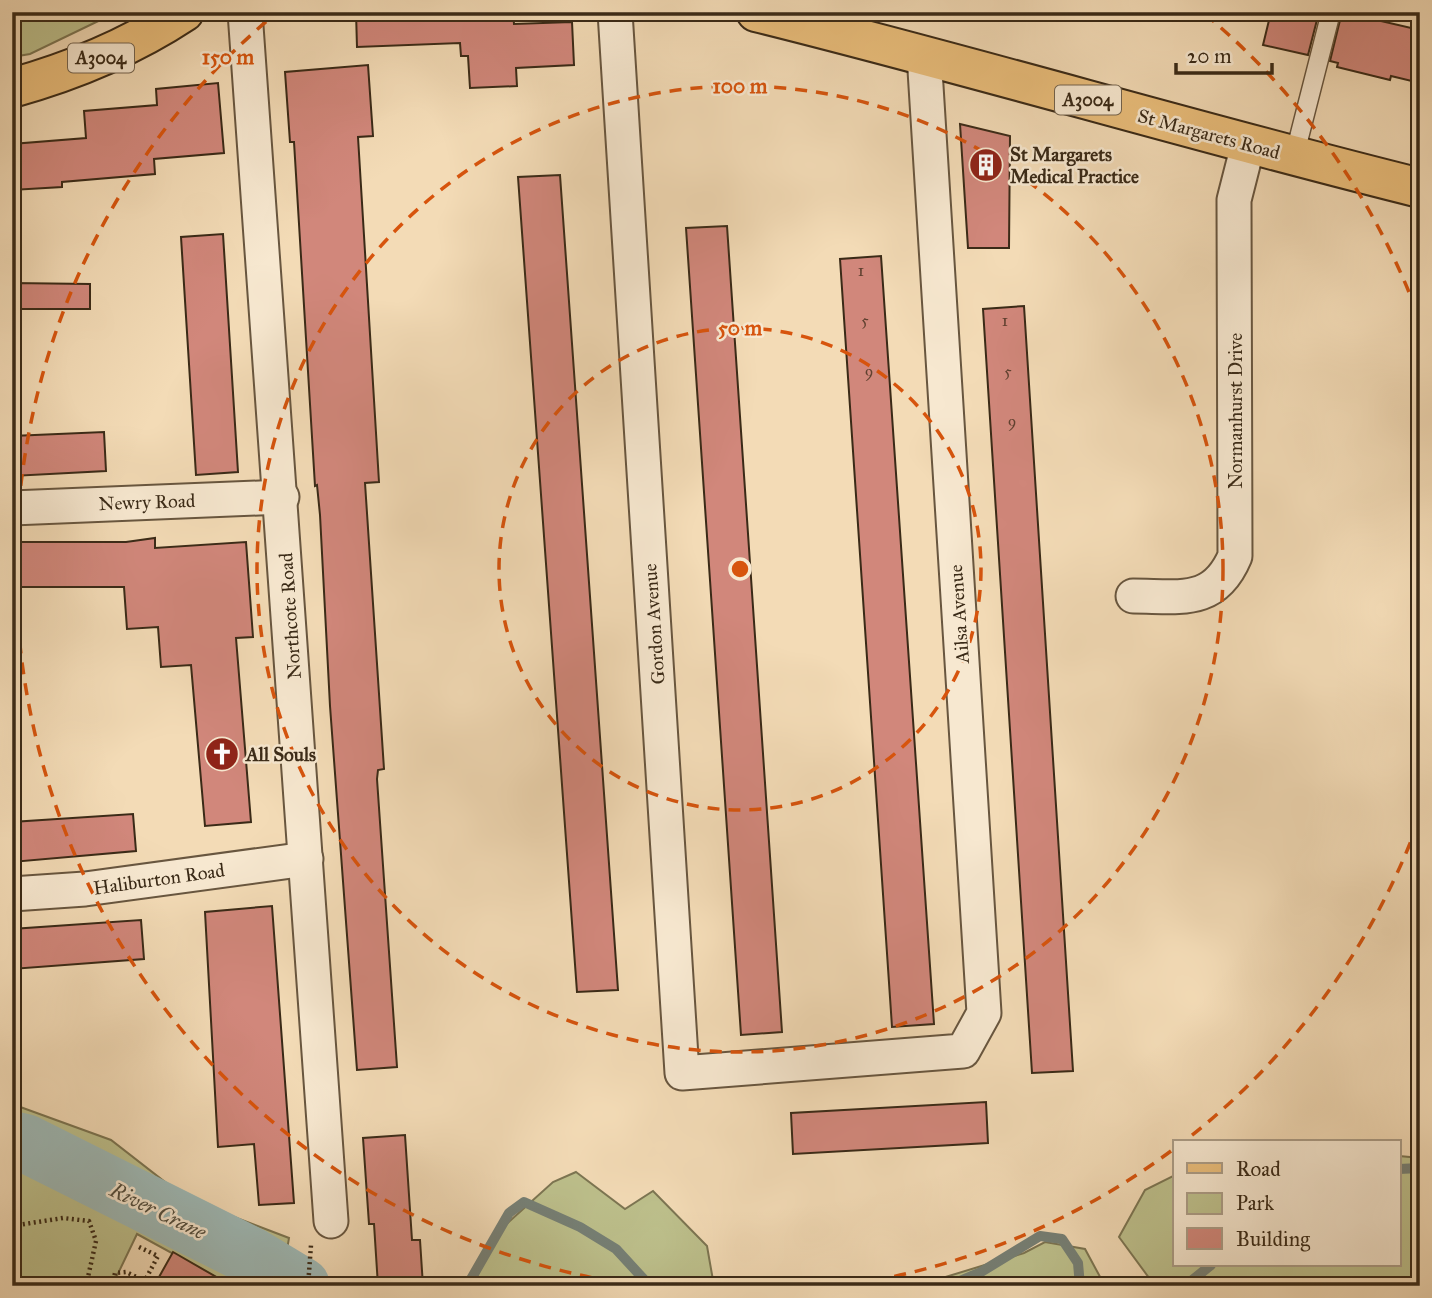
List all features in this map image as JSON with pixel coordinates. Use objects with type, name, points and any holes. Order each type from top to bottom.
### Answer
[{"type":"main road","name":"A3004","points":[[12,88],[106,56],[152,34],[184,12]]},
{"type":"main road","name":"St Margarets Road","points":[[756,12],[924,54],[1248,145],[1420,188]]},
{"type":"street","name":"Northcote Road","points":[[245,12],[306,859],[321,1229]]},
{"type":"street","name":"Gordon Avenue","points":[[615,12],[682,1073],[846,1062]]},
{"type":"street","name":"Ailsa Avenue","points":[[846,1062],[963,1051],[984,1013],[924,54]]},
{"type":"street","name":"Normanhurst Drive","points":[[1133,596],[1190,596],[1207,590],[1226,578],[1235,556],[1234,200],[1248,145]]},
{"type":"street","name":"Newry Road","points":[[12,508],[282,497]]},
{"type":"street","name":"Haliburton Road","points":[[12,894],[85,889],[306,859]]},
{"type":"lane","points":[[1294,157],[1331,12]]},
{"type":"path","points":[[12,1226],[63,1218],[89,1222],[96,1241],[86,1286]]},
{"type":"path","points":[[308,1286],[321,1229]]},
{"type":"path","points":[[112,1286],[115,1272],[126,1272],[143,1283],[158,1256],[139,1247]]},
{"type":"green space","points":[[12,12],[117,12],[30,54],[12,57]]},
{"type":"green space","points":[[12,1104],[111,1140],[187,1199],[289,1238],[281,1286],[232,1286],[137,1234],[112,1286],[12,1286]]},
{"type":"green space","points":[[1400,1156],[1420,1158],[1420,1286],[1155,1286],[1119,1237],[1145,1190],[1173,1176],[1173,1266],[1400,1266]]},
{"type":"green space","points":[[576,1172],[625,1209],[653,1191],[707,1246],[714,1286],[472,1286],[501,1229],[553,1182]]},
{"type":"green space","points":[[1045,1242],[1085,1249],[1105,1286],[916,1286],[1024,1253]]},
{"type":"building","points":[[356,12],[513,12],[514,24],[572,22],[574,65],[516,68],[517,86],[470,88],[468,56],[461,56],[460,43],[357,47]]},
{"type":"building","points":[[1271,12],[1319,12],[1308,55],[1263,45]]},
{"type":"building","points":[[1342,12],[1420,30],[1420,83],[1391,76],[1390,80],[1337,67],[1338,63],[1330,61]]},
{"type":"building","points":[[368,65],[373,136],[358,137],[379,482],[365,483],[384,769],[378,770],[377,779],[397,1067],[357,1070],[330,706],[320,515],[317,485],[315,486],[294,142],[290,142],[285,72]]},
{"type":"building","points":[[218,83],[224,153],[154,159],[155,174],[62,182],[62,187],[12,190],[12,144],[86,138],[84,111],[157,105],[156,89]]},
{"type":"building","name":"St Margarets Medical Practice","points":[[960,124],[1010,136],[1009,248],[968,248]]},
{"type":"building","points":[[560,175],[618,990],[577,992],[518,177]]},
{"type":"building","points":[[727,226],[782,1032],[741,1035],[686,228]]},
{"type":"building","points":[[223,234],[238,472],[196,475],[181,237]]},
{"type":"building","points":[[881,256],[934,1024],[892,1027],[840,259]]},
{"type":"building","points":[[12,283],[90,284],[90,309],[12,309]]},
{"type":"building","points":[[1024,306],[1073,1071],[1032,1073],[983,309]]},
{"type":"building","points":[[104,432],[106,471],[12,476],[12,436]]},
{"type":"building","points":[[155,538],[155,548],[246,542],[253,637],[236,638],[251,822],[205,826],[191,665],[161,667],[158,627],[127,629],[124,587],[12,587],[12,542],[126,542]]},
{"type":"building","points":[[133,814],[136,851],[12,862],[12,822]]},
{"type":"building","points":[[272,906],[294,1203],[259,1205],[254,1144],[218,1147],[205,912]]},
{"type":"building","points":[[141,920],[144,959],[12,969],[12,929]]},
{"type":"building","points":[[986,1102],[988,1143],[793,1154],[791,1113]]},
{"type":"building","points":[[405,1135],[412,1240],[420,1240],[423,1286],[378,1286],[374,1224],[369,1224],[363,1138]]},
{"type":"building","points":[[173,1252],[232,1286],[154,1286]]},
{"type":"waterway","name":"River Crane","points":[[12,1140],[25,1143],[253,1257],[301,1286]]},
{"type":"waterway","points":[[1400,1169],[1420,1168]]},
{"type":"waterway","points":[[467,1286],[509,1213],[524,1202],[580,1227],[616,1249],[650,1286]]},
{"type":"waterway","points":[[948,1286],[981,1272],[1040,1236],[1062,1239],[1078,1263],[1080,1286]]},
{"type":"waterway","points":[[1185,1286],[1210,1266]]},
{"type":"place","name":"St Margarets Medical Practice","points":[[986,165]]},
{"type":"place","name":"All Souls","points":[[222,754]]}]
